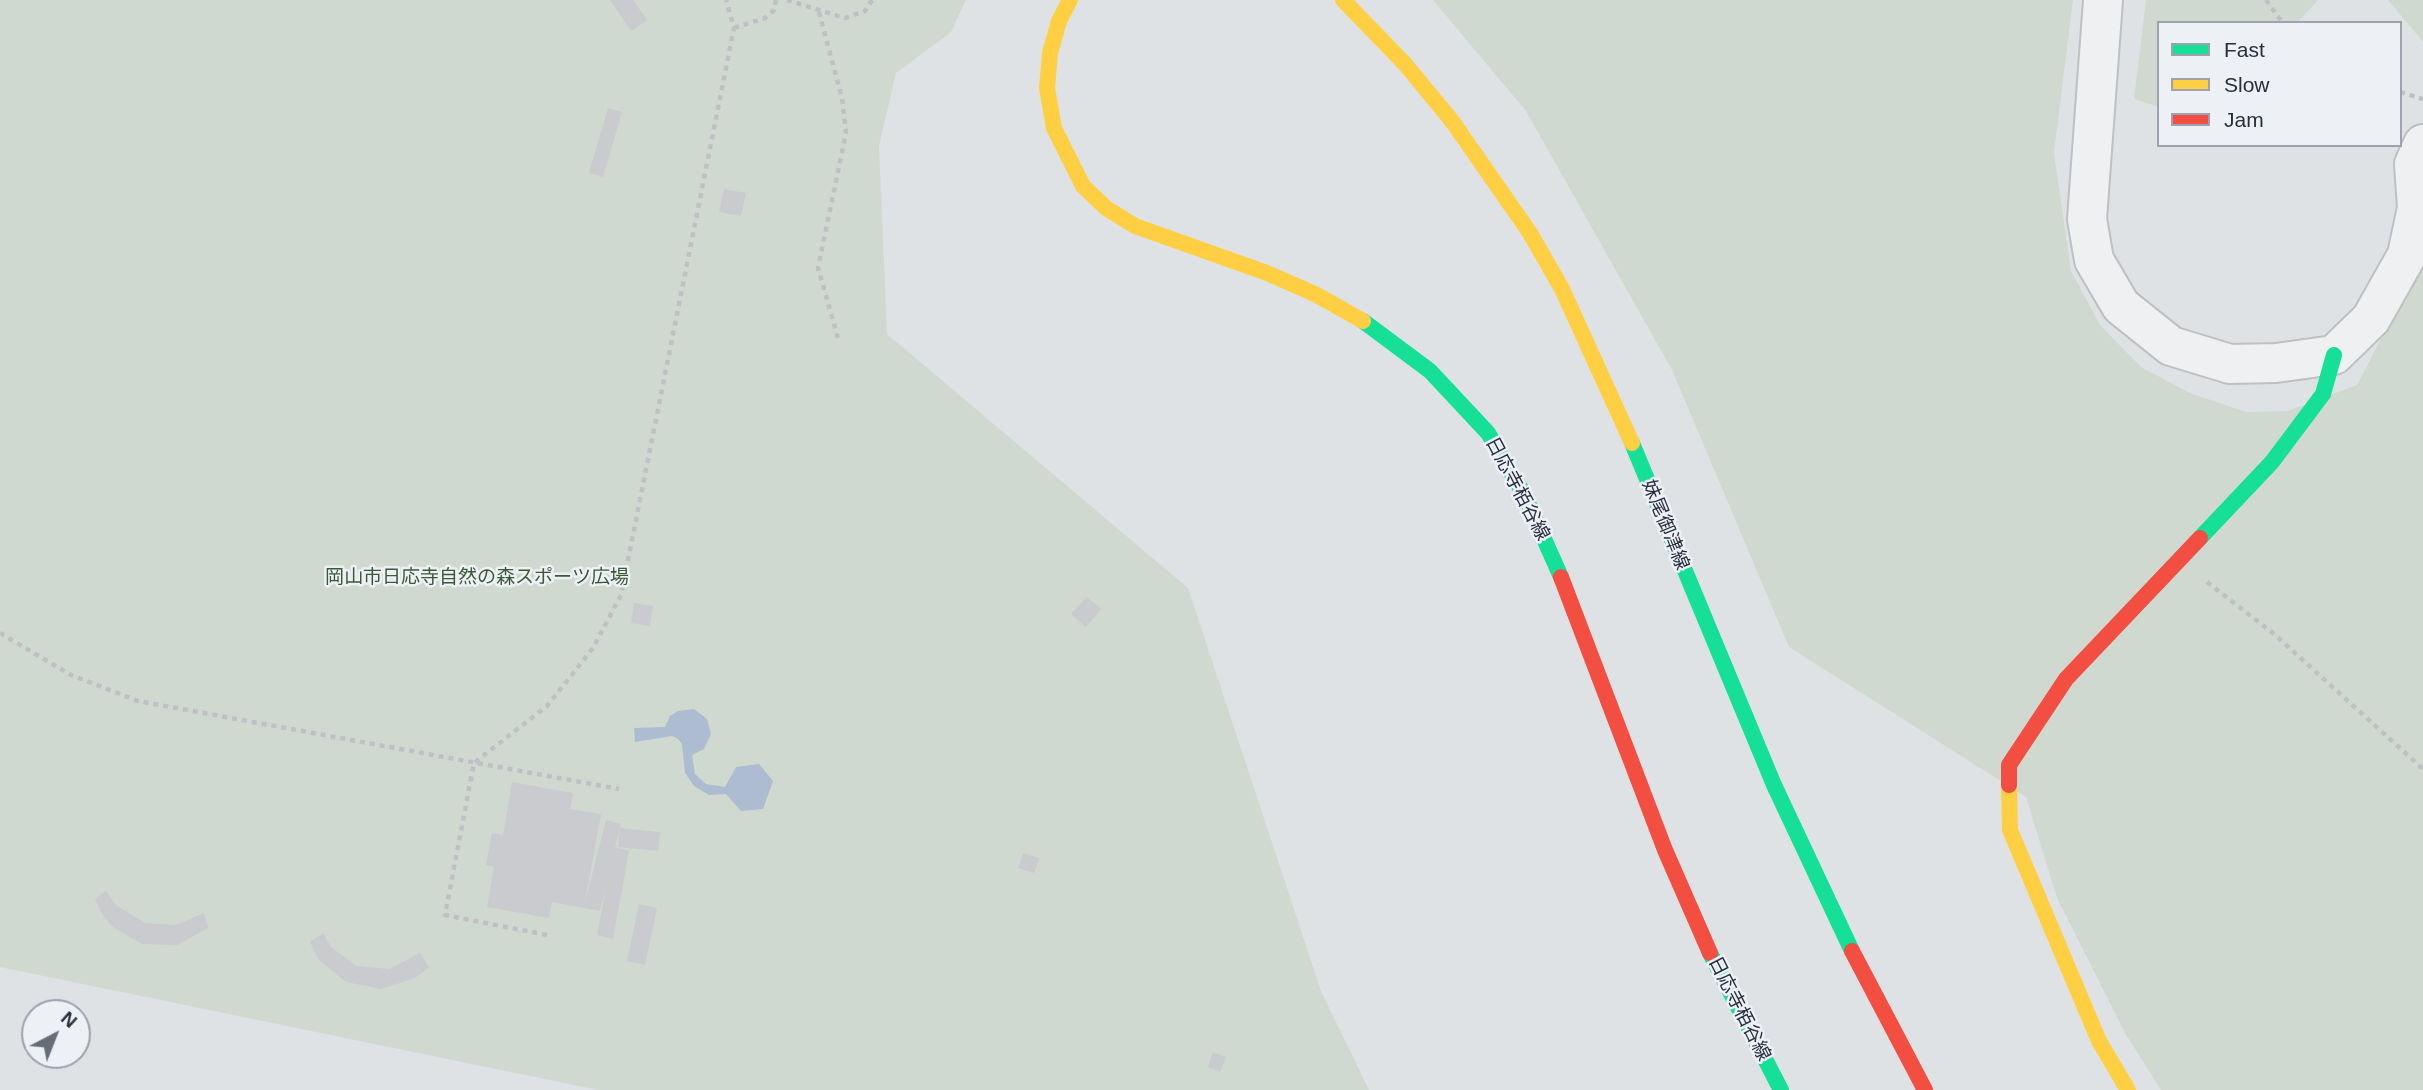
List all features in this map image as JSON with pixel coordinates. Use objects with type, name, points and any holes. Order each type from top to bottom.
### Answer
[{"type":"main road","name":"日応寺栢谷線","points":[[1070,0],[1059,21],[1053,43],[1047,88],[1054,128],[1083,186],[1106,208],[1135,226],[1267,273],[1315,294],[1359,318],[1430,371],[1488,433],[1525,496],[1559,573],[1665,850],[1722,980],[1782,1090]]},
{"type":"main road","name":"妹尾御津線","points":[[1343,0],[1405,64],[1452,121],[1531,233],[1562,289],[1608,385],[1774,785],[1853,953],[1925,1090]]},
{"type":"main road","points":[[2128,1090],[2099,1041],[2010,830],[2010,765],[2066,679],[2272,462],[2323,394],[2334,355]]},
{"type":"street","points":[[2103,0],[2087,219],[2094,260],[2121,306],[2171,346],[2230,364],[2276,363],[2334,355],[2371,319],[2407,255],[2417,208],[2414,164],[2423,144]]},
{"type":"path","points":[[547,935],[444,915],[474,762],[547,706],[593,648],[621,595],[734,28],[726,0]]},
{"type":"path","points":[[734,28],[765,18],[774,10],[776,0]]},
{"type":"path","points":[[787,0],[845,18],[865,11],[872,0]]},
{"type":"path","points":[[2266,0],[2282,21]]},
{"type":"path","points":[[819,12],[842,98],[846,133],[818,268],[838,338]]},
{"type":"path","points":[[2402,93],[2423,99]]},
{"type":"path","points":[[2179,560],[2274,634],[2423,769]]},
{"type":"path","points":[[0,633],[71,675],[138,701],[619,789]]},
{"type":"green space","name":"岡山市日応寺自然の森スポーツ広場","points":[[0,0],[966,0],[951,32],[896,73],[879,146],[887,334],[1188,588],[1321,991],[1369,1090],[598,1090],[0,967]]},
{"type":"green space","points":[[1433,0],[2073,0],[2054,153],[2071,271],[2100,325],[2141,367],[2190,393],[2246,412],[2288,411],[2357,385],[2423,258],[2423,1090],[2161,1090],[2125,1033],[2057,898],[2026,797],[1789,647],[1672,370],[1526,111]]},
{"type":"green space","points":[[2146,0],[2318,0],[2299,21],[2157,21],[2157,106],[2134,99]]},
{"type":"green space","points":[[2388,0],[2423,0],[2423,42]]},
{"type":"water","points":[[694,709],[707,719],[711,734],[704,749],[692,755],[695,774],[706,784],[725,787],[736,767],[759,764],[773,781],[763,809],[741,811],[726,794],[709,795],[694,786],[685,773],[682,744],[678,739],[672,736],[635,742],[634,728],[665,727],[670,716],[678,711]]},
{"type":"building","points":[[610,0],[633,0],[647,20],[631,31]]},
{"type":"building","points":[[608,108],[622,112],[603,177],[589,173]]},
{"type":"building","points":[[724,189],[746,193],[741,216],[719,212]]},
{"type":"building","points":[[1087,597],[1101,609],[1086,627],[1071,614]]},
{"type":"building","points":[[634,603],[653,606],[650,626],[631,623]]},
{"type":"building","points":[[512,782],[573,793],[570,809],[601,814],[585,903],[606,820],[621,824],[615,847],[629,851],[613,939],[597,935],[606,888],[600,911],[552,902],[549,918],[487,907],[494,867],[486,865],[492,833],[503,835]]},
{"type":"building","points":[[620,828],[660,832],[658,851],[618,847]]},
{"type":"building","points":[[1023,853],[1039,858],[1034,873],[1018,868]]},
{"type":"building","points":[[106,891],[116,905],[145,923],[176,925],[204,913],[208,928],[177,945],[142,944],[113,927],[102,914],[95,899]]},
{"type":"building","points":[[639,904],[657,908],[645,965],[627,961]]},
{"type":"building","points":[[323,933],[331,947],[356,966],[389,969],[420,953],[429,967],[415,978],[381,989],[346,982],[318,959],[310,942]]},
{"type":"building","points":[[1213,1052],[1226,1057],[1220,1072],[1208,1067]]},
{"type":"traffic: fast","points":[[1363,321],[1430,371],[1488,433],[1525,496],[1561,577]]},
{"type":"traffic: fast","points":[[2200,538],[2272,462],[2323,394],[2334,355]]},
{"type":"traffic: fast","points":[[1632,443],[1774,785],[1852,951]]},
{"type":"traffic: fast","points":[[1710,953],[1781,1090]]},
{"type":"traffic: slow","points":[[1070,0],[1059,21],[1050,53],[1047,88],[1054,128],[1083,186],[1106,208],[1135,226],[1267,273],[1315,294],[1363,321]]},
{"type":"traffic: slow","points":[[1343,0],[1405,64],[1452,121],[1530,233],[1562,289],[1632,443]]},
{"type":"traffic: slow","points":[[2009,785],[2010,830],[2099,1041],[2128,1090]]},
{"type":"traffic: jam","points":[[2009,785],[2009,765],[2066,679],[2200,538]]},
{"type":"traffic: jam","points":[[1561,577],[1665,850],[1710,953]]},
{"type":"traffic: jam","points":[[1852,951],[1925,1090]]}]
